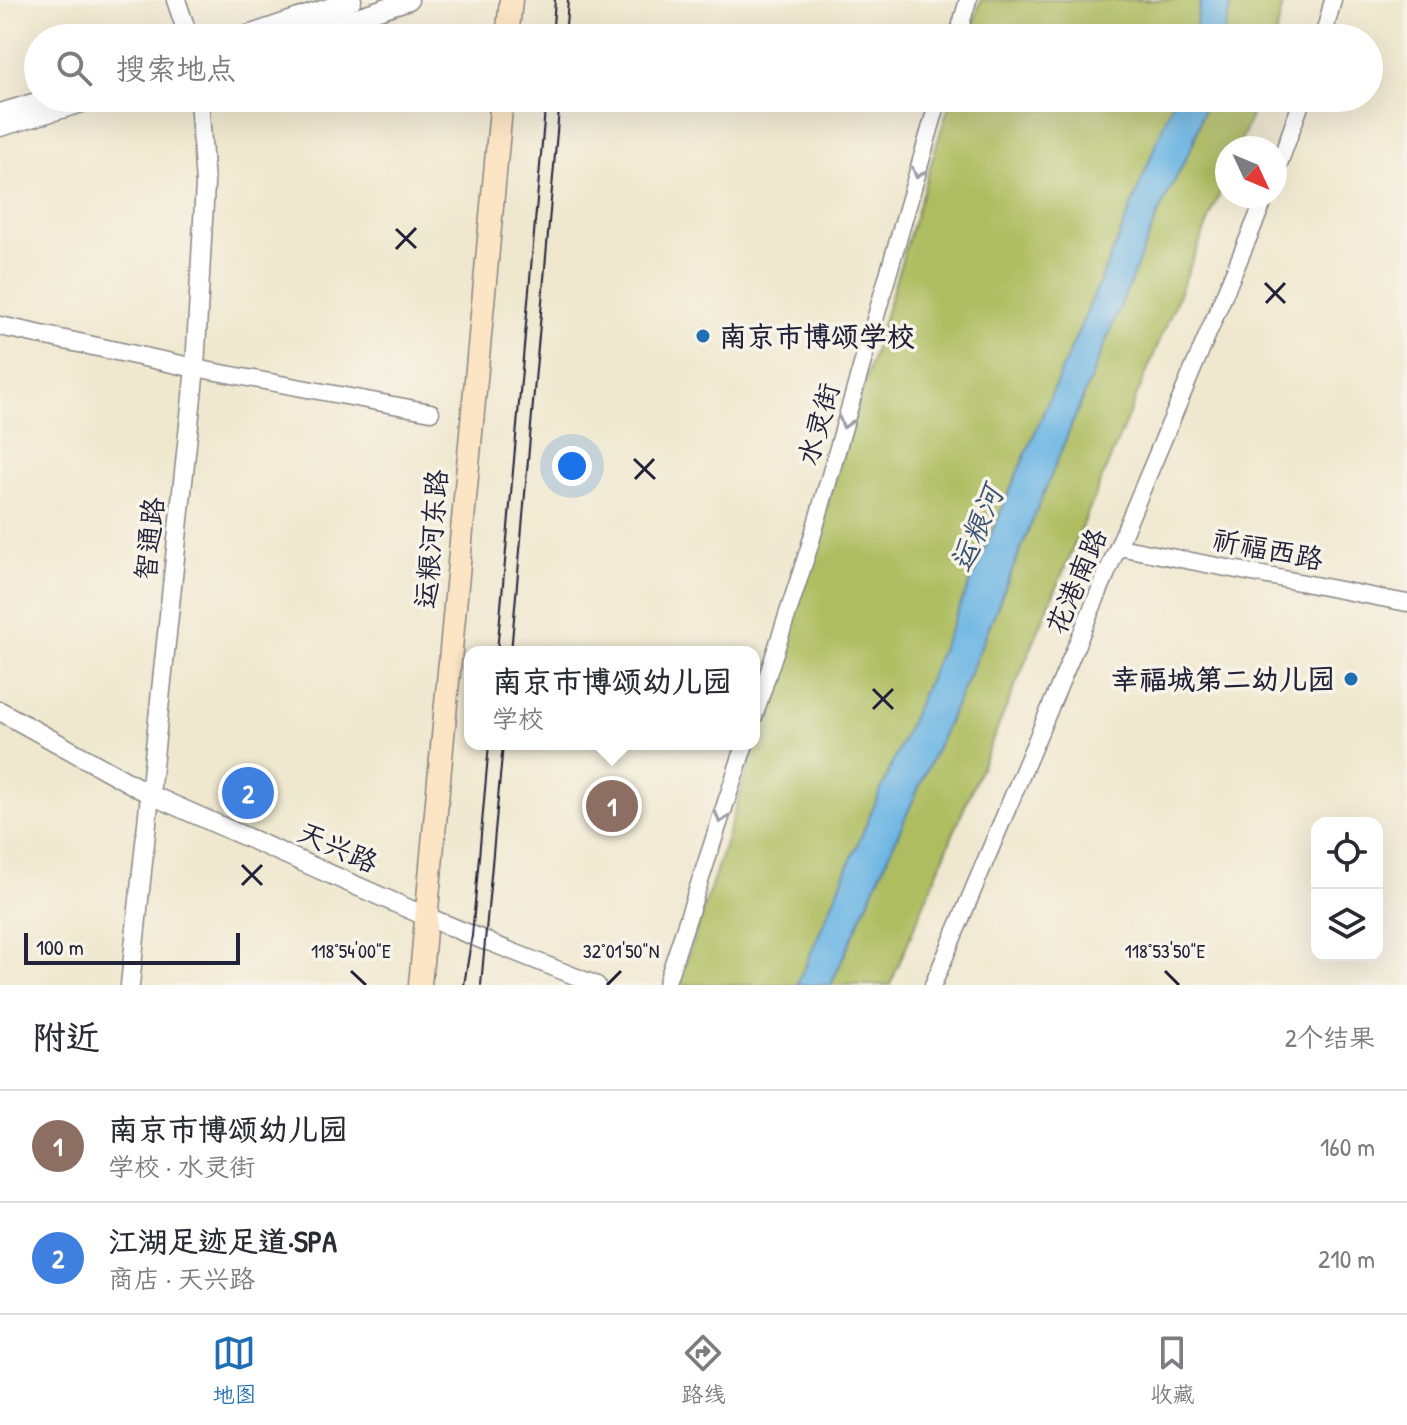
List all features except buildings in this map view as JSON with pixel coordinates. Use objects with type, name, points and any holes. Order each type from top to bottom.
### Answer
[{"type":"main road","points":[[508,24],[511,0]]},
{"type":"main road","name":"运粮河东路","points":[[420,985],[501,112]]},
{"type":"street","points":[[176,0],[184,24]]},
{"type":"street","points":[[281,24],[352,0]]},
{"type":"street","points":[[336,24],[409,0]]},
{"type":"street","points":[[961,24],[968,0]]},
{"type":"street","points":[[1327,24],[1333,0]]},
{"type":"street","points":[[0,113],[24,106]]},
{"type":"street","points":[[0,127],[51,112]]},
{"type":"street","name":"智通路","points":[[130,985],[195,368],[205,184],[200,112]]},
{"type":"street","name":"水灵街","points":[[760,699],[809,548],[935,112]]},
{"type":"street","points":[[1287,142],[1298,112]]},
{"type":"street","name":"花港南路","points":[[933,985],[1261,208]]},
{"type":"street","points":[[0,326],[195,368],[431,412]]},
{"type":"street","name":"祈福西路","points":[[1119,547],[1407,603]]},
{"type":"street","name":"天兴路","points":[[0,711],[151,795],[486,941]]},
{"type":"street","points":[[666,985],[743,750]]},
{"type":"street","points":[[486,941],[597,985]]},
{"type":"green space","points":[[981,0],[1284,0],[1278,24],[973,24]]},
{"type":"green space","points":[[947,112],[1252,112],[1243,136],[1215,136],[1215,205],[890,985],[678,985],[753,750],[760,750],[760,728]]},
{"type":"water","points":[[1201,0],[1232,0],[1226,24],[1196,24]]},
{"type":"water","points":[[1168,112],[1203,112],[1193,144],[1158,214],[973,666],[831,985],[797,985],[1121,232]]},
{"type":"tram line","points":[[553,24],[555,0]]},
{"type":"tram line","points":[[566,24],[568,0]]},
{"type":"tram line","points":[[498,646],[545,112]]},
{"type":"tram line","points":[[512,646],[559,112]]},
{"type":"tram line","points":[[464,985],[472,936],[488,750]]},
{"type":"tram line","points":[[481,985],[502,750]]},
{"type":"place","name":"南京市博颂学校","points":[[703,336]]},
{"type":"place","name":"幸福城第二幼儿园","points":[[1351,679]]},
{"type":"place","name":"江湖足迹足道·SPA","points":[[248,793]]},
{"type":"place","name":"南京市博颂幼儿园","points":[[612,806]]},
{"type":"water label","name":"运粮河","points":[[977,529]]}]
